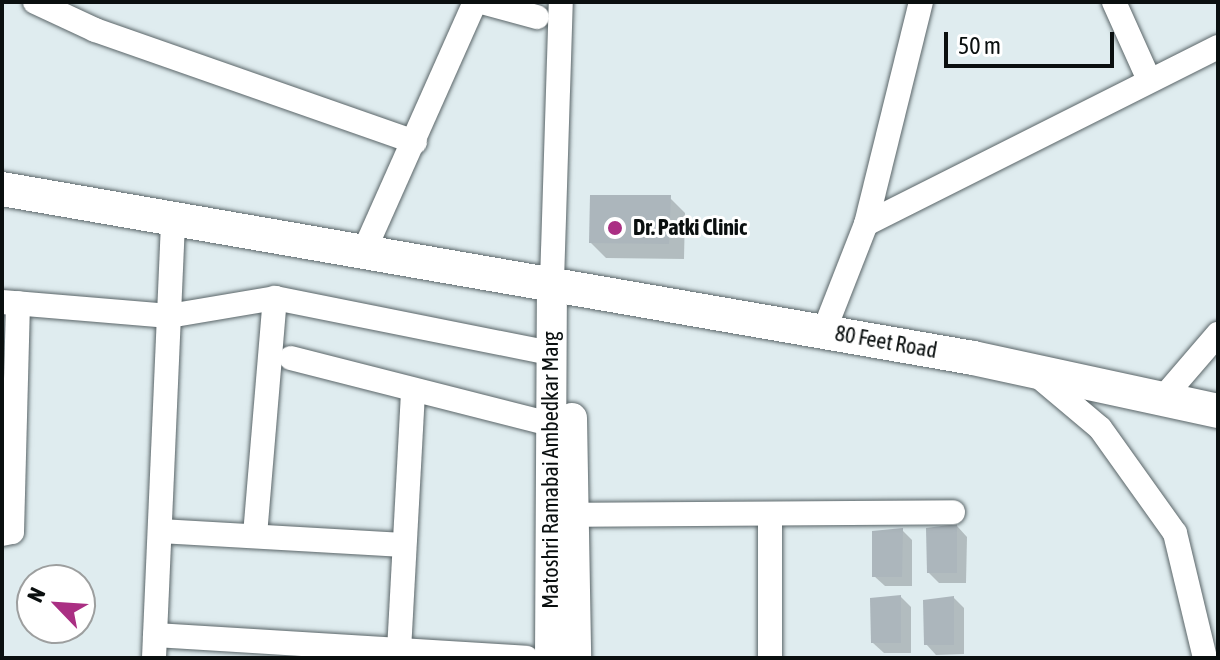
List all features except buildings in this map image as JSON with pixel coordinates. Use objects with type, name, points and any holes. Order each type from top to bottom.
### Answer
[{"type":"main road","name":"80 Feet Road","points":[[2,189],[365,249],[553,293],[824,331],[1218,411]]},
{"type":"street","points":[[35,2],[95,30],[415,142]]},
{"type":"street","points":[[365,249],[475,2]]},
{"type":"street","points":[[482,2],[537,17]]},
{"type":"street","points":[[561,2],[553,293],[566,321],[564,514],[576,658]]},
{"type":"street","points":[[824,331],[866,224],[921,2]]},
{"type":"street","points":[[1114,2],[1149,80]]},
{"type":"street","points":[[866,224],[1218,47]]},
{"type":"street","points":[[173,217],[155,646],[372,654],[399,651],[526,658]]},
{"type":"street","name":"Matoshri Ramabai Ambedkar Marg","points":[[550,658],[564,514],[553,425],[550,353],[553,293]]},
{"type":"street","points":[[255,535],[275,298]]},
{"type":"street","points":[[2,534],[12,532],[10,302],[169,316],[275,298],[550,353]]},
{"type":"street","points":[[1162,399],[1218,334]]},
{"type":"street","points":[[291,358],[553,425]]},
{"type":"street","points":[[1032,371],[1100,428],[1175,533],[1205,658]]},
{"type":"street","points":[[399,651],[413,390]]},
{"type":"street","points":[[564,514],[953,512]]},
{"type":"street","points":[[770,514],[770,658]]},
{"type":"street","points":[[160,531],[404,545]]},
{"type":"place","name":"Dr. Patki Clinic","points":[[615,228]]}]
